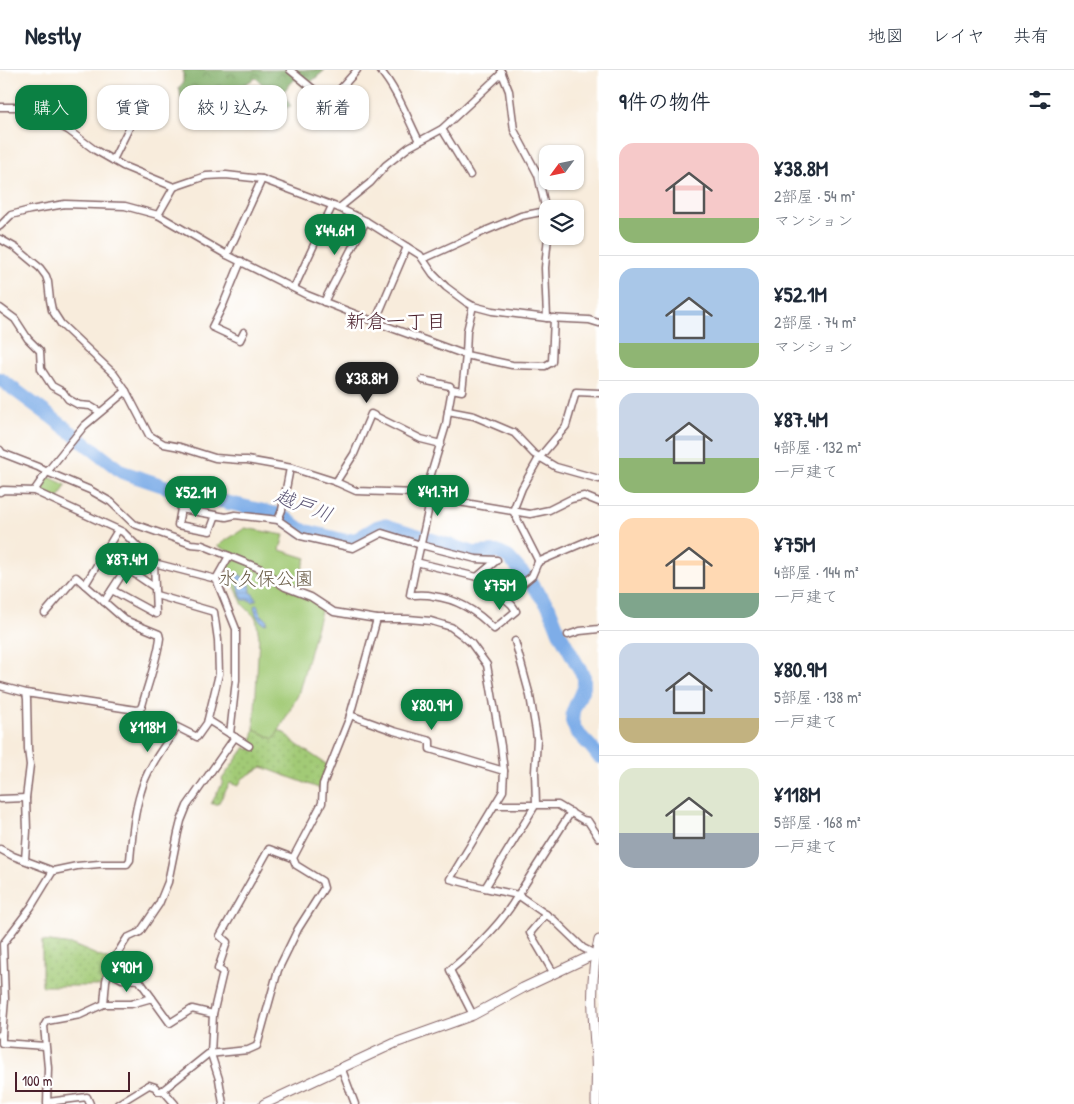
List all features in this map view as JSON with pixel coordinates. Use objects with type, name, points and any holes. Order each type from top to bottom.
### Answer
[{"type":"street","points":[[290,70],[329,102],[356,70]]},
{"type":"street","points":[[380,70],[397,96],[418,141]]},
{"type":"street","points":[[294,288],[335,207],[370,182],[386,165],[409,147],[442,129],[501,72],[509,91],[514,130],[538,175],[544,200]]},
{"type":"street","points":[[0,107],[22,107],[42,116],[68,130],[95,150],[113,160],[174,187],[206,176],[226,174],[262,179],[335,207],[366,221],[420,255],[433,274],[451,292],[473,306],[492,311],[550,318],[589,320],[599,323]]},
{"type":"street","points":[[442,129],[470,175]]},
{"type":"street","points":[[113,160],[128,130]]},
{"type":"street","points":[[227,255],[262,179]]},
{"type":"street","points":[[158,215],[174,187]]},
{"type":"street","points":[[0,226],[11,215],[65,204],[125,206],[158,215],[227,255],[324,302],[466,355],[512,365],[544,366],[552,362],[545,268],[547,245]]},
{"type":"street","points":[[423,258],[521,216],[539,212]]},
{"type":"street","points":[[324,302],[366,221]]},
{"type":"street","points":[[0,239],[16,248],[40,268],[48,282],[52,310],[61,324],[114,374],[126,391],[149,435],[164,444],[216,458],[247,460],[290,468],[336,482],[356,491],[403,492],[428,495],[530,514],[548,510],[571,499],[584,496],[599,502]]},
{"type":"street","points":[[375,322],[407,247]]},
{"type":"street","points":[[241,261],[212,327],[240,340],[244,332]]},
{"type":"street","points":[[423,380],[450,386],[452,389],[462,391],[467,332],[473,306]]},
{"type":"street","points":[[0,308],[15,319],[28,339],[40,351],[41,369],[52,386],[63,392],[68,399],[78,405],[90,406],[100,412]]},
{"type":"street","points":[[416,562],[477,578],[493,588],[516,611],[494,629],[475,612],[456,602],[433,595],[410,595],[416,562],[424,534],[428,495],[446,425],[452,389]]},
{"type":"street","points":[[34,491],[84,426],[126,391]]},
{"type":"street","points":[[539,562],[513,511],[522,488],[539,458],[566,426],[576,392],[599,393]]},
{"type":"street","points":[[448,411],[474,416],[514,433],[539,458],[556,467],[599,479]]},
{"type":"street","points":[[336,482],[354,454],[371,414],[421,439],[441,444]]},
{"type":"street","points":[[0,450],[2,453],[90,490],[111,502],[134,524],[191,544],[202,544],[260,569],[285,587],[311,598],[334,612],[377,619],[408,619],[440,623],[451,627],[462,635],[471,643],[487,665],[504,771],[503,791],[450,879],[518,895],[554,920],[583,948],[595,954]]},
{"type":"street","points":[[278,519],[282,510],[290,468]]},
{"type":"street","points":[[0,492],[3,490],[34,491],[123,532],[154,564],[216,579]]},
{"type":"street","points":[[216,515],[210,531],[178,525],[182,509],[216,515],[226,517],[235,515],[278,519],[301,536],[353,548],[382,533],[476,558],[497,560],[477,578]]},
{"type":"street","points":[[85,585],[118,530]]},
{"type":"street","points":[[522,584],[532,576],[539,562],[599,536]]},
{"type":"street","points":[[216,579],[229,556]]},
{"type":"street","points":[[112,590],[156,614],[154,564]]},
{"type":"street","points":[[104,602],[126,568],[154,587]]},
{"type":"street","points":[[0,686],[26,694],[136,710],[142,706],[155,665],[160,638],[159,634],[125,620],[76,577],[45,613]]},
{"type":"street","points":[[104,1004],[110,964],[128,938],[140,932],[159,904],[168,882],[181,821],[187,806],[232,735],[236,680],[236,629],[216,579]]},
{"type":"street","points":[[0,849],[53,871],[84,865],[127,864],[130,860],[141,790],[147,775],[177,727],[197,737],[207,723],[219,674],[218,640],[214,612],[156,595]]},
{"type":"street","points":[[118,1104],[149,1085],[155,1087],[158,1091],[163,1090],[208,1054],[248,1050],[257,1046],[278,970],[298,929],[324,888],[322,881],[296,865],[294,858],[322,803],[324,784],[350,715],[377,619]]},
{"type":"street","points":[[568,635],[580,631],[599,629]]},
{"type":"street","points":[[485,888],[536,804],[536,730],[530,696],[515,641]]},
{"type":"street","points":[[25,860],[27,831],[26,798],[30,765],[26,694]]},
{"type":"street","points":[[350,715],[394,731],[430,741],[430,749],[504,771]]},
{"type":"street","points":[[208,720],[249,746]]},
{"type":"street","points":[[0,799],[26,798]]},
{"type":"street","points":[[495,805],[558,805],[588,821],[599,838]]},
{"type":"street","points":[[474,1015],[450,970],[476,947],[510,908],[571,812]]},
{"type":"street","points":[[223,1104],[219,1079],[211,1054],[213,1014],[223,972],[218,969],[227,942],[220,936],[269,849],[294,858]]},
{"type":"street","points":[[45,1046],[2,1043],[1,1035],[5,998],[4,944],[31,907],[53,871]]},
{"type":"street","points":[[546,914],[530,933],[554,974]]},
{"type":"street","points":[[596,1104],[596,1025],[592,1004],[595,954],[599,940]]},
{"type":"street","points":[[264,1104],[395,1043],[474,1015],[521,989],[595,954]]},
{"type":"street","points":[[110,972],[122,979],[139,980],[170,1024],[192,1009],[213,1014]]},
{"type":"street","points":[[90,1104],[87,1097],[47,1103],[48,1068],[44,1026],[47,1021],[80,1015],[104,1004],[130,1004],[152,998]]},
{"type":"street","points":[[341,1067],[355,1104]]},
{"type":"street","points":[[163,1090],[174,1104]]},
{"type":"green space","points":[[183,70],[325,70],[308,85],[301,85],[295,79],[287,88],[287,85],[263,85],[256,78],[243,85],[181,85],[183,83]]},
{"type":"green space","points":[[47,476],[66,485],[58,500],[37,490]]},
{"type":"green space","name":"水久保公園","points":[[245,528],[284,535],[280,550],[306,558],[295,591],[323,604],[298,695],[274,739],[254,729],[259,637],[256,618],[243,605],[227,569],[230,563],[240,556],[217,546]]},
{"type":"green space","points":[[254,729],[274,739],[279,730],[329,766],[321,789],[262,767],[243,778],[238,786],[230,783],[218,804],[211,804],[223,782],[222,779],[245,747],[250,750]]},
{"type":"green space","points":[[42,941],[73,945],[109,960],[106,965],[102,986],[42,986]]},
{"type":"water","points":[[239,574],[250,583],[251,592],[257,599],[253,602],[243,600],[242,598],[235,579]]},
{"type":"water","points":[[257,604],[260,613],[267,620],[266,624],[256,614],[254,606]]},
{"type":"waterway","name":"越戸川","points":[[0,379],[122,472],[182,492],[281,515],[302,530],[346,541],[357,539],[384,525],[474,553],[497,552],[508,557],[549,607],[559,632],[584,677],[584,686],[573,711],[572,721],[576,731],[599,757]]},
{"type":"district","name":"新倉一丁目","points":[[396,321]]}]
